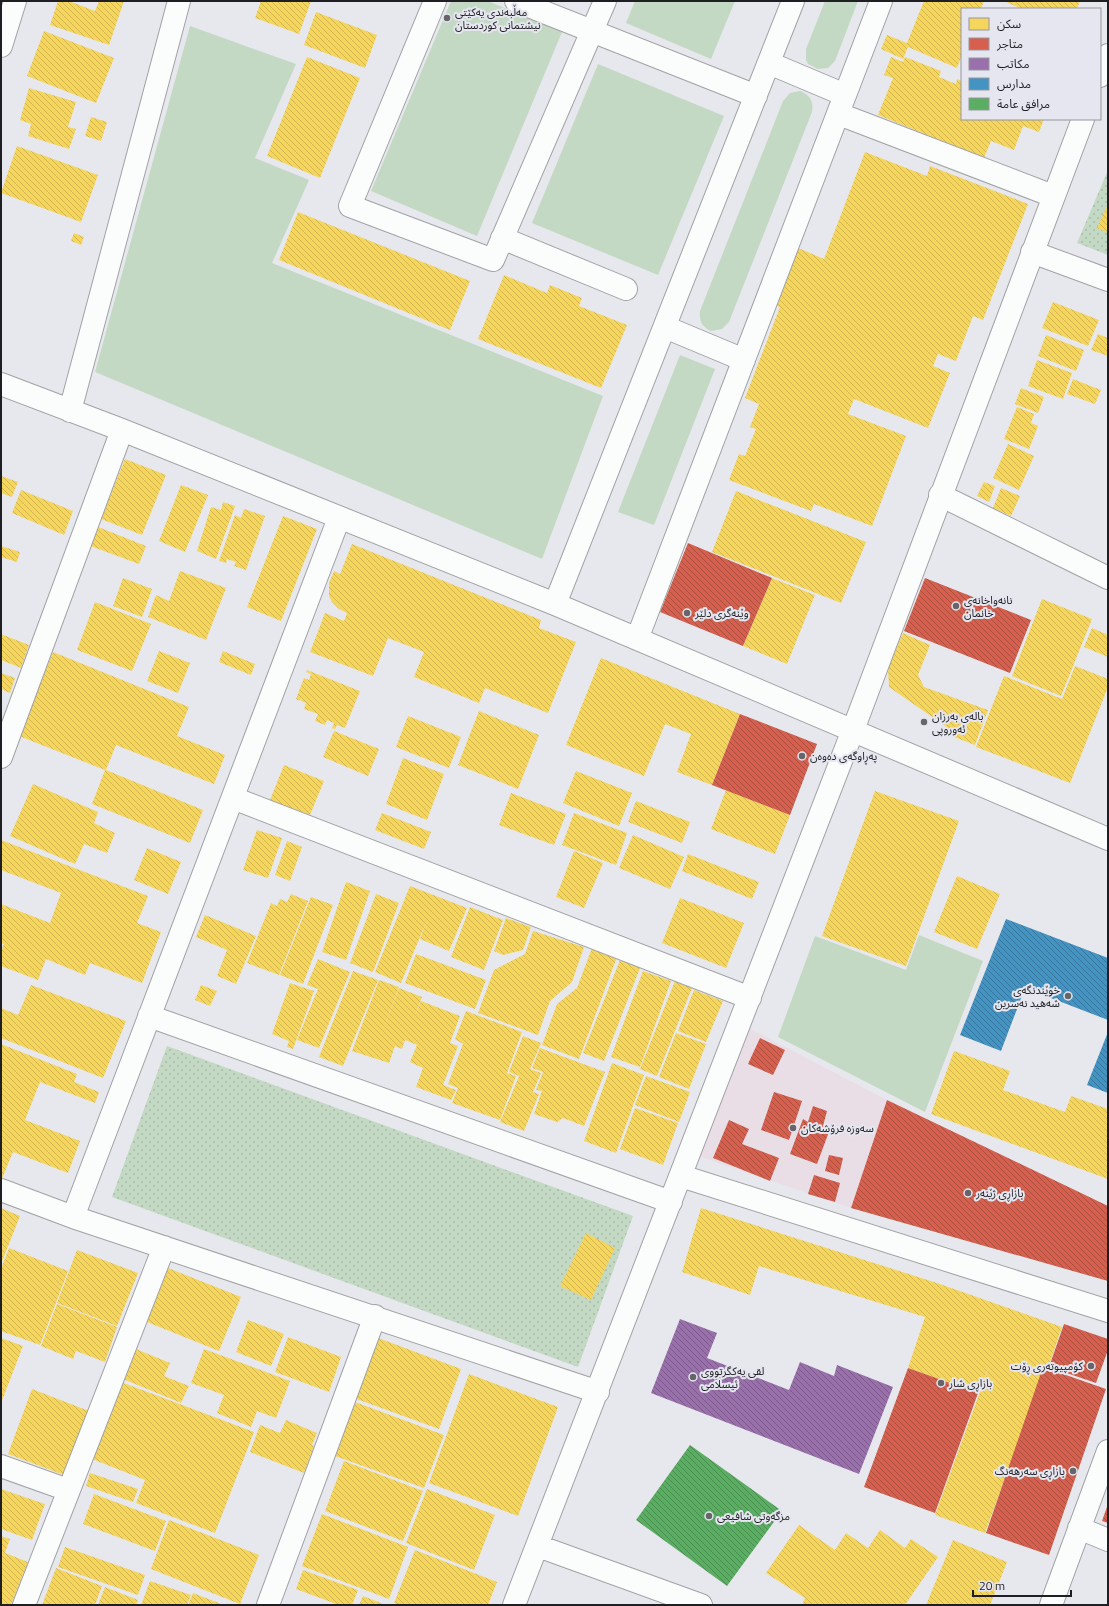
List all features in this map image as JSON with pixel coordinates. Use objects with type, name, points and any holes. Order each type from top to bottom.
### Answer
[{"type":"street","points":[[70,411],[179,1]]},
{"type":"street","points":[[435,1],[350,206],[493,260],[605,1]]},
{"type":"street","points":[[516,1],[756,96]]},
{"type":"street","points":[[555,604],[793,1]]},
{"type":"street","points":[[637,639],[881,1]]},
{"type":"street","points":[[1,46],[9,4]]},
{"type":"street","points":[[1101,73],[1108,55]]},
{"type":"street","points":[[769,63],[842,104],[1053,196]]},
{"type":"street","points":[[514,1605],[598,1392],[853,730],[940,495],[1083,120]]},
{"type":"street","points":[[502,238],[626,289]]},
{"type":"street","points":[[1032,252],[1108,280]]},
{"type":"street","points":[[665,327],[744,360]]},
{"type":"street","points":[[1,384],[122,430],[555,604],[1108,838]]},
{"type":"street","points":[[1,757],[122,430]]},
{"type":"street","points":[[940,495],[1108,578]]},
{"type":"street","points":[[73,1217],[339,518]]},
{"type":"street","points":[[233,798],[750,998]]},
{"type":"street","points":[[149,1016],[671,1202]]},
{"type":"street","points":[[681,1176],[1108,1311]]},
{"type":"street","points":[[1,1190],[73,1217],[375,1316],[598,1392]]},
{"type":"street","points":[[24,1605],[164,1247]]},
{"type":"street","points":[[268,1605],[375,1316]]},
{"type":"street","points":[[1051,1605],[1108,1451]]},
{"type":"street","points":[[1,1466],[68,1490]]},
{"type":"street","points":[[1079,1528],[1108,1540]]},
{"type":"street","points":[[538,1546],[701,1605]]},
{"type":"shaded area","name":"سەوزە فرۆشەکان","points":[[749,1028],[887,1100],[851,1208],[698,1156]]},
{"type":"green space","points":[[451,1],[488,1],[562,32],[477,236],[371,191]]},
{"type":"green space","points":[[635,1],[735,1],[711,59],[626,23]]},
{"type":"green space","points":[[825,1],[858,1],[835,61],[828,68],[818,69],[808,64],[806,60],[806,49]]},
{"type":"green space","points":[[190,26],[296,64],[255,158],[309,180],[272,263],[603,396],[542,559],[95,372]]},
{"type":"green space","points":[[598,64],[724,116],[658,275],[532,223]]},
{"type":"green space","points":[[800,91],[806,94],[812,102],[812,112],[729,322],[722,329],[711,331],[705,328],[702,323],[700,311],[783,101],[790,93]]},
{"type":"green space","points":[[1108,170],[1108,255],[1077,243]]},
{"type":"green space","points":[[680,355],[715,369],[654,525],[618,512]]},
{"type":"green space","points":[[919,935],[983,961],[925,1112],[778,1037],[815,936],[906,970]]},
{"type":"green space","points":[[167,1046],[633,1216],[578,1367],[112,1197]]},
{"type":"building: سكن","points":[[58,1],[69,1],[95,11],[99,1],[124,1],[109,45],[50,25]]},
{"type":"building: سكن","points":[[261,1],[311,1],[299,34],[255,18]]},
{"type":"building: سكن","points":[[924,1],[984,1],[981,8],[961,8],[961,58],[957,68],[908,47],[903,59],[881,49],[887,35],[907,43]]},
{"type":"building: سكن","points":[[1080,1],[1077,8],[1020,8],[1006,2]]},
{"type":"building: سكن","points":[[316,12],[377,35],[365,68],[304,45]]},
{"type":"building: سكن","points":[[44,31],[114,58],[96,103],[27,76]]},
{"type":"building: سكن","points":[[307,57],[360,78],[320,178],[267,156]]},
{"type":"building: سكن","points":[[891,57],[903,62],[905,57],[941,71],[939,77],[956,84],[957,79],[961,81],[961,120],[1044,120],[1039,132],[1023,126],[1014,150],[991,141],[984,158],[878,115],[893,78],[884,75]]},
{"type":"building: سكن","points":[[29,88],[76,102],[68,127],[76,129],[69,149],[28,136],[31,124],[20,120]]},
{"type":"building: سكن","points":[[91,117],[107,122],[101,141],[85,136]]},
{"type":"building: سكن","points":[[17,146],[98,175],[81,222],[1,193]]},
{"type":"building: سكن","points":[[865,152],[927,176],[930,166],[1028,204],[983,320],[973,316],[956,361],[938,354],[933,366],[950,373],[928,428],[854,399],[848,414],[906,436],[872,526],[814,504],[811,511],[729,480],[739,454],[745,456],[756,429],[750,427],[759,404],[745,398],[780,307],[773,304],[796,247],[824,259]]},
{"type":"building: سكن","points":[[1108,204],[1108,233],[1097,228]]},
{"type":"building: سكن","points":[[298,212],[470,281],[450,330],[279,260]]},
{"type":"building: سكن","points":[[74,233],[84,237],[81,245],[71,241]]},
{"type":"building: سكن","points":[[504,275],[547,293],[550,285],[582,298],[579,306],[627,325],[601,388],[478,339]]},
{"type":"building: سكن","points":[[1053,302],[1099,320],[1088,346],[1042,328]]},
{"type":"building: سكن","points":[[1098,334],[1108,338],[1108,356],[1091,350]]},
{"type":"building: سكن","points":[[1046,335],[1084,350],[1076,371],[1038,356]]},
{"type":"building: سكن","points":[[1037,360],[1072,373],[1063,399],[1028,386]]},
{"type":"building: سكن","points":[[1073,379],[1101,390],[1095,404],[1067,394]]},
{"type":"building: سكن","points":[[1021,388],[1044,397],[1038,413],[1015,404]]},
{"type":"building: سكن","points":[[1017,407],[1034,414],[1031,423],[1038,426],[1029,449],[1004,439]]},
{"type":"building: سكن","points":[[1008,444],[1034,456],[1019,490],[993,478]]},
{"type":"building: سكن","points":[[125,459],[166,475],[142,535],[101,519]]},
{"type":"building: سكن","points":[[1,476],[18,482],[12,497],[1,493]]},
{"type":"building: سكن","points":[[984,482],[995,486],[989,502],[977,496]]},
{"type":"building: سكن","points":[[181,485],[208,495],[185,552],[159,541]]},
{"type":"building: سكن","points":[[1001,488],[1020,496],[1011,516],[993,508]]},
{"type":"building: سكن","points":[[21,490],[73,511],[64,535],[12,513]]},
{"type":"building: سكن","points":[[736,491],[866,542],[841,603],[712,552]]},
{"type":"building: سكن","points":[[223,502],[235,506],[216,559],[197,551],[211,507],[221,510]]},
{"type":"building: سكن","points":[[244,509],[265,516],[246,570],[234,566],[236,562],[227,559],[226,563],[219,561],[235,515],[241,518]]},
{"type":"building: سكن","points":[[283,516],[317,529],[281,621],[247,607]]},
{"type":"building: سكن","points":[[93,525],[146,546],[139,564],[85,544]]},
{"type":"building: سكن","points":[[352,544],[541,620],[539,628],[576,642],[548,713],[485,688],[479,703],[414,677],[424,652],[388,638],[373,676],[310,652],[325,613],[344,621],[347,613],[339,609],[332,602],[329,596],[329,583],[334,571],[340,574]]},
{"type":"building: سكن","points":[[1,546],[20,552],[17,562],[1,557]]},
{"type":"building: سكن","points":[[180,571],[226,588],[206,640],[148,617],[156,595],[169,601]]},
{"type":"building: سكن","points":[[123,578],[152,589],[142,617],[113,606]]},
{"type":"building: سكن","points":[[772,578],[815,595],[787,664],[743,646]]},
{"type":"building: سكن","points":[[1042,599],[1092,619],[1061,696],[1012,676]]},
{"type":"building: سكن","points":[[95,602],[151,624],[132,671],[77,650]]},
{"type":"building: سكن","points":[[1092,628],[1108,635],[1108,657],[1084,647]]},
{"type":"building: سكن","points":[[903,633],[930,645],[918,675],[924,687],[988,710],[975,745],[946,734],[948,728],[889,687],[888,668]]},
{"type":"building: سكن","points":[[1,634],[29,645],[21,668],[1,660]]},
{"type":"building: سكن","points":[[159,651],[190,663],[178,693],[147,681]]},
{"type":"building: سكن","points":[[223,651],[255,664],[251,675],[219,662]]},
{"type":"building: سكن","points":[[53,652],[189,707],[177,736],[225,755],[214,784],[116,745],[106,770],[203,810],[190,843],[92,804],[105,770],[19,736]]},
{"type":"building: سكن","points":[[601,658],[740,714],[712,785],[677,772],[691,734],[665,724],[644,776],[566,745]]},
{"type":"building: سكن","points":[[1075,666],[1108,679],[1108,687],[1070,783],[976,747],[1004,676],[1062,699]]},
{"type":"building: سكن","points":[[307,670],[360,691],[345,728],[337,725],[335,729],[332,728],[334,723],[327,720],[325,725],[315,721],[318,714],[304,709],[306,703],[301,701],[302,697],[300,701],[296,699],[304,678],[309,680],[311,674],[306,672]]},
{"type":"building: سكن","points":[[1,673],[15,678],[10,693],[1,689]]},
{"type":"building: سكن","points":[[479,711],[539,735],[518,789],[458,765]]},
{"type":"building: سكن","points":[[408,716],[461,737],[449,768],[396,747]]},
{"type":"building: سكن","points":[[334,731],[379,749],[368,776],[323,757]]},
{"type":"building: سكن","points":[[403,758],[444,774],[427,820],[386,804]]},
{"type":"building: سكن","points":[[284,765],[324,781],[310,815],[270,800]]},
{"type":"building: سكن","points":[[576,771],[632,793],[619,826],[563,803]]},
{"type":"building: سكن","points":[[33,784],[98,812],[94,823],[115,833],[107,853],[84,844],[75,864],[10,836]]},
{"type":"building: سكن","points":[[726,790],[790,815],[775,854],[711,829]]},
{"type":"building: سكن","points":[[875,791],[959,821],[906,966],[822,936]]},
{"type":"building: سكن","points":[[511,793],[566,814],[554,845],[499,825]]},
{"type":"building: سكن","points":[[636,801],[690,822],[682,843],[628,822]]},
{"type":"building: سكن","points":[[382,813],[431,832],[424,849],[375,830]]},
{"type":"building: سكن","points":[[574,813],[627,833],[616,865],[562,845]]},
{"type":"building: سكن","points":[[257,830],[282,838],[268,878],[243,870]]},
{"type":"building: سكن","points":[[633,835],[684,857],[670,889],[619,868]]},
{"type":"building: سكن","points":[[1,840],[148,896],[137,923],[161,932],[142,983],[90,963],[85,975],[46,959],[38,980],[1,966],[1,951],[4,944],[1,943],[1,904],[50,923],[61,893],[1,870]]},
{"type":"building: سكن","points":[[287,841],[302,847],[290,881],[275,875]]},
{"type":"building: سكن","points":[[147,848],[181,862],[168,894],[134,880]]},
{"type":"building: سكن","points":[[574,851],[603,863],[584,908],[556,897]]},
{"type":"building: سكن","points":[[688,854],[759,882],[752,899],[682,871]]},
{"type":"building: سكن","points":[[957,876],[1000,894],[977,949],[934,932]]},
{"type":"building: سكن","points":[[346,882],[370,891],[346,960],[322,952]]},
{"type":"building: سكن","points":[[410,886],[467,908],[449,951],[420,939],[427,920],[401,983],[375,972]]},
{"type":"building: سكن","points":[[291,894],[308,901],[279,975],[247,963],[271,903],[277,906],[280,899],[287,902]]},
{"type":"building: سكن","points":[[376,894],[399,903],[373,972],[350,963]]},
{"type":"building: سكن","points":[[311,897],[333,905],[303,984],[280,975]]},
{"type":"building: سكن","points":[[680,898],[744,923],[726,968],[662,943]]},
{"type":"building: سكن","points":[[470,907],[503,920],[484,970],[451,957]]},
{"type":"building: سكن","points":[[205,915],[256,936],[236,984],[217,976],[227,950],[196,937]]},
{"type":"building: سكن","points":[[506,918],[531,927],[523,950],[503,955],[494,951]]},
{"type":"building: سكن","points":[[533,931],[584,947],[572,982],[550,1001],[538,1035],[478,1013],[494,970],[525,954]]},
{"type":"building: سكن","points":[[592,948],[617,957],[579,1059],[542,1045],[557,1004],[577,988]]},
{"type":"building: سكن","points":[[416,954],[486,980],[475,1009],[405,983]]},
{"type":"building: سكن","points":[[318,959],[350,972],[319,1048],[297,1040],[318,989],[307,985]]},
{"type":"building: سكن","points":[[620,960],[640,968],[604,1061],[583,1053]]},
{"type":"building: سكن","points":[[353,971],[378,980],[343,1066],[319,1057]]},
{"type":"building: سكن","points":[[643,971],[671,981],[640,1067],[611,1057]]},
{"type":"building: سكن","points":[[379,980],[399,987],[378,1043],[399,988],[422,997],[414,1018],[421,1001],[460,1016],[450,1043],[458,1046],[443,1085],[456,1090],[451,1100],[416,1087],[423,1068],[410,1062],[417,1045],[405,1040],[402,1049],[395,1046],[389,1063],[352,1051]]},
{"type":"building: سكن","points":[[675,981],[692,988],[657,1076],[640,1069]]},
{"type":"building: سكن","points":[[290,983],[314,991],[293,1049],[287,1047],[289,1041],[272,1034]]},
{"type":"building: سكن","points":[[31,985],[126,1021],[103,1078],[1,1038],[1,1008],[18,1015]]},
{"type":"building: سكن","points":[[201,985],[217,991],[210,1006],[195,1000]]},
{"type":"building: سكن","points":[[694,990],[723,1001],[706,1042],[678,1031]]},
{"type":"building: سكن","points":[[466,1011],[522,1032],[507,1073],[516,1076],[500,1120],[452,1103],[458,1088],[448,1084],[463,1044],[455,1039]]},
{"type":"building: سكن","points":[[676,1033],[706,1044],[689,1089],[659,1077]]},
{"type":"building: سكن","points":[[523,1036],[541,1043],[530,1069],[541,1073],[533,1092],[539,1094],[524,1131],[500,1122],[519,1076],[509,1072]]},
{"type":"building: سكن","points":[[1,1044],[77,1074],[74,1082],[99,1092],[95,1103],[40,1082],[25,1120],[80,1141],[68,1173],[13,1152],[1,1181]]},
{"type":"building: سكن","points":[[540,1048],[605,1072],[584,1126],[563,1118],[557,1122],[534,1114],[542,1091],[536,1090],[543,1072],[532,1068]]},
{"type":"building: سكن","points":[[954,1051],[1010,1071],[1003,1090],[1065,1112],[1071,1096],[1108,1109],[1108,1179],[931,1114]]},
{"type":"building: سكن","points":[[612,1063],[644,1075],[616,1153],[584,1141]]},
{"type":"building: سكن","points":[[646,1076],[690,1092],[679,1122],[635,1105]]},
{"type":"building: سكن","points":[[635,1108],[678,1123],[663,1165],[620,1149]]},
{"type":"building: سكن","points":[[1,1208],[20,1216],[1,1264]]},
{"type":"building: سكن","points":[[701,1208],[937,1283],[1062,1327],[1048,1368],[1038,1383],[1039,1384],[985,1533],[935,1515],[989,1367],[978,1393],[908,1368],[925,1317],[759,1266],[750,1295],[682,1272]]},
{"type":"building: سكن","points":[[586,1233],[615,1248],[591,1300],[560,1286]]},
{"type":"building: سكن","points":[[9,1248],[68,1271],[40,1345],[1,1331],[1,1269]]},
{"type":"building: سكن","points":[[77,1250],[138,1273],[117,1326],[57,1303]]},
{"type":"building: سكن","points":[[168,1268],[241,1297],[219,1351],[147,1322]]},
{"type":"building: سكن","points":[[57,1304],[117,1327],[105,1362],[76,1351],[73,1359],[41,1346]]},
{"type":"building: سكن","points":[[248,1320],[284,1334],[271,1366],[236,1352]]},
{"type":"building: سكن","points":[[373,1336],[461,1369],[439,1429],[351,1397]]},
{"type":"building: سكن","points":[[288,1337],[341,1357],[329,1392],[275,1372]]},
{"type":"building: سكن","points":[[1,1338],[23,1346],[1,1403]]},
{"type":"building: سكن","points":[[136,1349],[170,1363],[164,1376],[189,1386],[181,1403],[123,1379]]},
{"type":"building: سكن","points":[[204,1349],[290,1381],[276,1418],[257,1411],[251,1427],[217,1413],[224,1395],[191,1383]]},
{"type":"building: سكن","points":[[469,1374],[558,1407],[518,1516],[429,1483]]},
{"type":"building: سكن","points":[[121,1382],[254,1432],[215,1533],[136,1503],[145,1480],[92,1459]]},
{"type":"building: سكن","points":[[32,1389],[89,1411],[64,1475],[8,1454]]},
{"type":"building: سكن","points":[[355,1402],[444,1435],[424,1488],[335,1456]]},
{"type":"building: سكن","points":[[286,1420],[317,1433],[304,1473],[250,1452],[260,1425],[280,1433]]},
{"type":"building: سكن","points":[[344,1461],[423,1491],[403,1541],[325,1511]]},
{"type":"building: سكن","points":[[90,1473],[138,1489],[133,1502],[86,1486]]},
{"type":"building: سكن","points":[[1,1489],[45,1504],[32,1540],[1,1529]]},
{"type":"building: سكن","points":[[427,1489],[495,1515],[474,1570],[406,1543]]},
{"type":"building: سكن","points":[[94,1494],[166,1521],[155,1551],[83,1524]]},
{"type":"building: سكن","points":[[322,1514],[408,1547],[389,1599],[302,1566]]},
{"type":"building: سكن","points":[[169,1520],[259,1555],[240,1604],[151,1569]]},
{"type":"building: سكن","points":[[799,1525],[835,1550],[846,1533],[868,1548],[880,1530],[905,1548],[911,1539],[938,1557],[905,1605],[802,1605],[805,1598],[766,1573]]},
{"type":"building: سكن","points":[[1,1536],[10,1539],[5,1553],[28,1562],[11,1605],[1,1605]]},
{"type":"building: سكن","points":[[953,1540],[1007,1562],[990,1605],[926,1605]]},
{"type":"building: سكن","points":[[65,1547],[145,1575],[138,1595],[58,1567]]},
{"type":"building: سكن","points":[[415,1550],[497,1582],[488,1605],[399,1605],[394,1603]]},
{"type":"building: سكن","points":[[56,1568],[102,1586],[95,1605],[42,1605]]},
{"type":"building: سكن","points":[[303,1570],[358,1590],[352,1605],[339,1605],[296,1589]]},
{"type":"building: سكن","points":[[150,1581],[191,1595],[187,1605],[141,1605]]},
{"type":"building: سكن","points":[[105,1587],[138,1600],[136,1605],[98,1605]]},
{"type":"building: سكن","points":[[193,1593],[224,1605],[188,1605]]},
{"type":"building: سكن","points":[[363,1596],[386,1605],[359,1605]]},
{"type":"building: متاجر","points":[[688,543],[772,578],[743,646],[660,612]]},
{"type":"building: متاجر","points":[[925,578],[1031,620],[1010,673],[904,631]]},
{"type":"building: متاجر","points":[[740,714],[817,744],[790,815],[712,785]]},
{"type":"building: متاجر","points":[[760,1038],[785,1050],[773,1075],[748,1064]]},
{"type":"building: متاجر","points":[[774,1092],[802,1101],[789,1140],[761,1130]]},
{"type":"building: متاجر","name":"بازاڕی ژێنەر","points":[[887,1100],[1108,1206],[1108,1281],[851,1208]]},
{"type":"building: متاجر","points":[[813,1106],[827,1111],[823,1126],[830,1129],[817,1164],[790,1154],[803,1119],[808,1122]]},
{"type":"building: متاجر","points":[[729,1120],[749,1129],[742,1144],[779,1158],[770,1181],[713,1158]]},
{"type":"building: متاجر","points":[[829,1155],[843,1158],[839,1175],[825,1171]]},
{"type":"building: متاجر","points":[[814,1175],[840,1183],[835,1202],[808,1194]]},
{"type":"building: متاجر","points":[[1064,1324],[1108,1339],[1108,1350],[1096,1383],[1049,1367]]},
{"type":"building: متاجر","points":[[1043,1367],[1106,1389],[1049,1555],[986,1533]]},
{"type":"building: متاجر","points":[[908,1368],[978,1393],[935,1513],[864,1487]]},
{"type":"building: متاجر","points":[[1108,1504],[1108,1523],[1102,1521]]},
{"type":"building: مكاتب","points":[[680,1319],[717,1333],[707,1358],[789,1390],[800,1362],[834,1376],[837,1365],[893,1387],[859,1474],[651,1393]]},
{"type":"building: مدارس","points":[[1006,919],[1108,958],[1108,1020],[1025,988],[1001,1051],[960,1035]]},
{"type":"building: مدارس","points":[[1108,1032],[1108,1093],[1087,1085]]},
{"type":"building: مرافق عامة","name":"مزگەوتی شافیعی","points":[[690,1445],[782,1511],[727,1586],[636,1520]]},
{"type":"place","name":"مەڵبەندی یەکێتی نیشتمانی کوردستان","points":[[447,18]]},
{"type":"place","name":"نانەواخانەی خانمان","points":[[956,606]]},
{"type":"place","name":"وێنەگری دلێر","points":[[687,613]]},
{"type":"place","name":"بالەی بەرزان ئەوروپی","points":[[924,722]]},
{"type":"place","name":"پەڕاوگەی دەوەن","points":[[802,756]]},
{"type":"place","name":"خوێندنگەی شەهید نەسرین","points":[[1068,996]]},
{"type":"place","name":"سەوزە فرۆشەکان","points":[[793,1128]]},
{"type":"place","name":"بازاڕی ژێنەر","points":[[968,1193]]},
{"type":"place","name":"کۆمپیوتەری ڕۆت","points":[[1091,1366]]},
{"type":"place","name":"لقی یەکگرتووی ئیسلامی","points":[[693,1377]]},
{"type":"place","name":"بازاڕی شار","points":[[941,1383]]},
{"type":"place","name":"بازاڕی سەرهەنگ","points":[[1073,1471]]},
{"type":"place","name":"مزگەوتی شافیعی","points":[[709,1516]]}]
